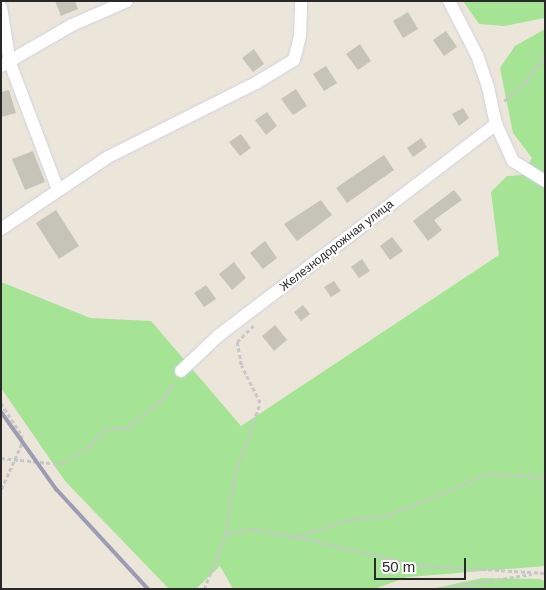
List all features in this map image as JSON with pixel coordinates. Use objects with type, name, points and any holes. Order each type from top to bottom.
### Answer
[{"type":"street","points":[[6,64],[72,25],[127,1]]},
{"type":"street","points":[[1,229],[108,157],[256,83],[294,60],[300,36],[301,1]]},
{"type":"street","points":[[449,1],[477,55],[496,124],[513,161],[545,180]]},
{"type":"street","points":[[1,7],[6,64],[58,190]]},
{"type":"street","name":"Железнодорожная улица","points":[[181,371],[218,336],[496,124]]},
{"type":"path","points":[[493,110],[526,82],[545,55]]},
{"type":"path","points":[[204,589],[226,534],[234,477],[260,403],[241,365],[237,342],[256,324]]},
{"type":"path","points":[[1,458],[60,464],[89,447],[106,428],[128,428],[164,398],[181,371]]},
{"type":"path","points":[[1,403],[22,435],[16,460],[9,469],[1,490]]},
{"type":"path","points":[[295,537],[346,520],[386,516],[489,474],[545,477]]},
{"type":"path","points":[[226,534],[255,529],[417,565],[545,573]]},
{"type":"path","points":[[439,589],[539,573]]},
{"type":"green space","points":[[463,1],[545,1],[545,18],[504,26],[479,24]]},
{"type":"green space","points":[[545,29],[545,566],[408,577],[374,589],[233,589],[220,566],[196,589],[169,589],[65,481],[1,388],[1,282],[90,318],[151,321],[241,426],[499,255],[491,192],[507,176],[521,175],[532,158],[513,133],[500,68],[515,46]]},
{"type":"green space","points":[[482,578],[540,579],[545,581],[545,589],[431,589]]},
{"type":"building","points":[[55,1],[75,1],[78,9],[61,16]]},
{"type":"building","points":[[408,12],[418,29],[403,38],[393,21]]},
{"type":"building","points":[[446,31],[457,47],[444,56],[433,40]]},
{"type":"building","points":[[360,44],[371,61],[358,70],[346,54]]},
{"type":"building","points":[[254,49],[264,64],[253,72],[242,58]]},
{"type":"building","points":[[326,66],[337,83],[324,91],[313,74]]},
{"type":"building","points":[[296,89],[307,106],[293,115],[281,99]]},
{"type":"building","points":[[9,90],[16,113],[1,117],[1,92]]},
{"type":"building","points":[[463,108],[469,118],[459,126],[452,114]]},
{"type":"building","points":[[267,112],[277,126],[266,135],[255,120]]},
{"type":"building","points":[[241,134],[251,148],[240,156],[229,142]]},
{"type":"building","points":[[421,138],[427,147],[413,157],[407,148]]},
{"type":"building","points":[[33,151],[45,182],[25,190],[12,159]]},
{"type":"building","points":[[384,155],[394,170],[347,203],[336,188]]},
{"type":"building","points":[[454,190],[462,200],[434,220],[442,230],[428,241],[413,221]]},
{"type":"building","points":[[321,200],[332,215],[297,241],[284,224]]},
{"type":"building","points":[[56,210],[79,246],[59,259],[36,223]]},
{"type":"building","points":[[392,237],[403,251],[390,260],[380,246]]},
{"type":"building","points":[[265,241],[277,258],[263,269],[250,253]]},
{"type":"building","points":[[362,259],[370,271],[359,278],[351,267]]},
{"type":"building","points":[[234,262],[246,278],[232,290],[219,274]]},
{"type":"building","points":[[334,281],[341,291],[331,297],[324,287]]},
{"type":"building","points":[[206,285],[216,299],[204,307],[194,293]]},
{"type":"building","points":[[303,305],[310,314],[301,321],[294,312]]},
{"type":"building","points":[[275,325],[287,340],[274,351],[262,336]]},
{"type":"railway","points":[[1,412],[56,489],[148,589]]}]
